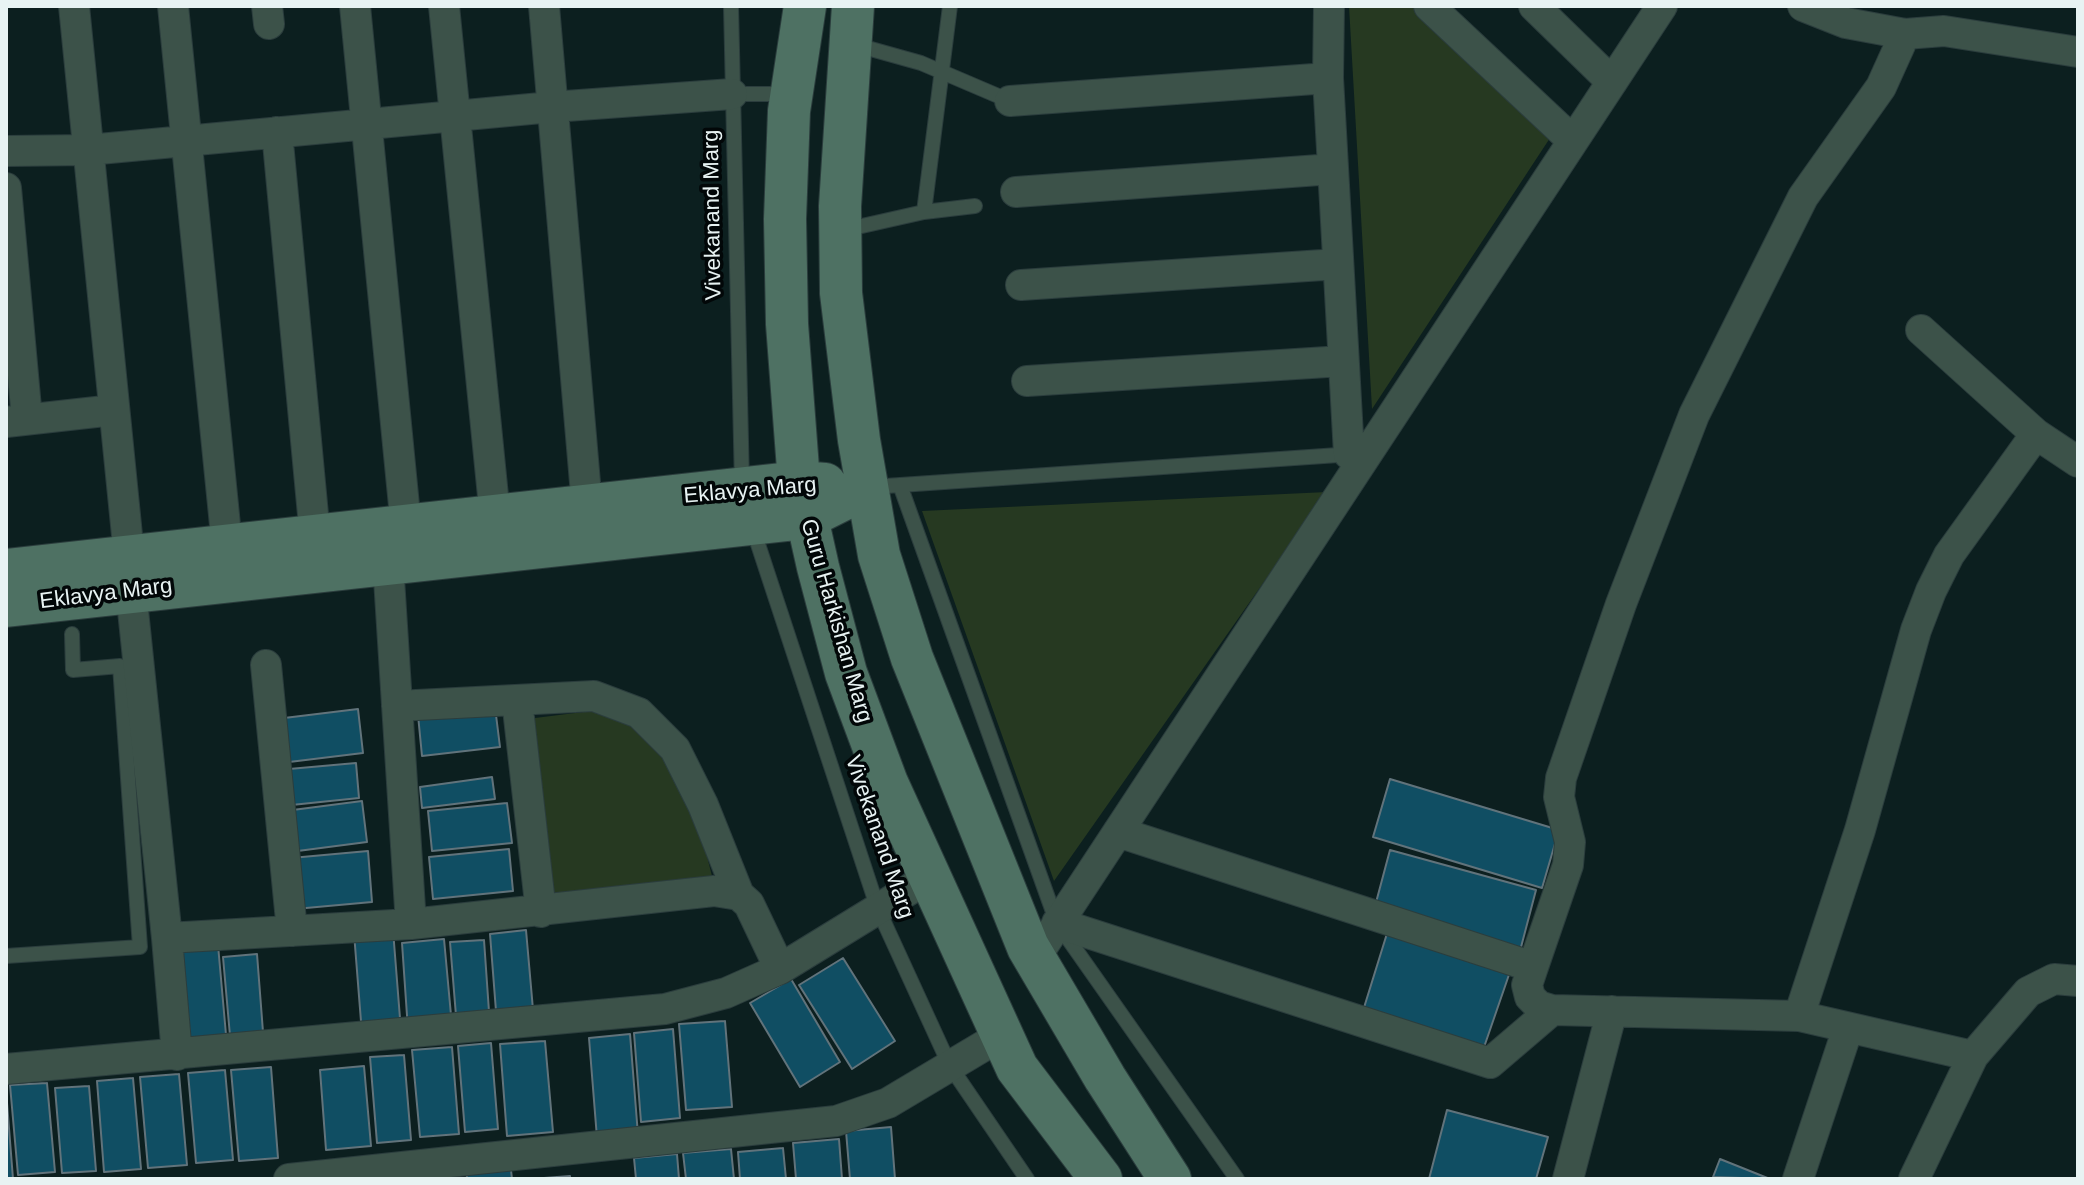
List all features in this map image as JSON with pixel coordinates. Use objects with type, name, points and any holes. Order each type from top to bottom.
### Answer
[{"type":"main road","name":"Guru Harkishan Marg","points":[[805,6],[792,94],[785,219],[787,324],[802,500],[846,673],[887,783],[1017,1068],[1101,1179]]},
{"type":"main road","points":[[852,25],[840,231],[845,338],[883,486],[879,555],[912,658],[1035,958],[1105,1078],[1170,1179]]},
{"type":"main road","name":"Eklavya Marg","points":[[6,570],[130,573],[388,563],[883,486]]},
{"type":"main road","name":"Eklavya Marg","points":[[6,606],[227,545],[587,506],[747,507]]},
{"type":"street","points":[[74,6],[177,1055]]},
{"type":"street","points":[[173,6],[227,545]]},
{"type":"street","points":[[355,6],[406,526]]},
{"type":"street","points":[[444,6],[495,516]]},
{"type":"street","points":[[544,6],[587,506]]},
{"type":"street","points":[[1329,6],[1328,78],[1343,361],[1358,454]]},
{"type":"street","points":[[1429,6],[1573,141]]},
{"type":"street","points":[[1534,6],[1612,82]]},
{"type":"street","points":[[1035,958],[1358,454],[1662,6]]},
{"type":"street","points":[[1803,6],[1846,23],[1905,34],[1944,31],[2078,52]]},
{"type":"street","points":[[1905,34],[1881,87],[1803,197],[1694,415],[1621,604],[1561,778],[1559,797],[1570,842],[1568,865],[1527,985],[1530,997],[1539,1006],[1552,1010],[1799,1016],[1973,1056]]},
{"type":"street","points":[[1010,101],[1328,78]]},
{"type":"street","points":[[6,151],[88,150],[552,107],[732,94]]},
{"type":"street","points":[[277,132],[315,536]]},
{"type":"street","points":[[1016,192],[1333,169]]},
{"type":"street","points":[[6,188],[17,420],[114,410]]},
{"type":"street","points":[[1021,285],[1338,264]]},
{"type":"street","points":[[1921,330],[2036,434],[2078,462]]},
{"type":"street","points":[[1027,381],[1343,361]]},
{"type":"street","points":[[1799,1016],[1860,830],[1916,630],[1931,591],[1949,555],[2036,434]]},
{"type":"street","points":[[388,563],[411,924]]},
{"type":"street","points":[[266,665],[292,931]]},
{"type":"street","points":[[397,706],[594,696],[639,713],[675,749],[703,805],[739,895],[749,904],[780,969]]},
{"type":"street","points":[[517,700],[541,912]]},
{"type":"street","points":[[1118,832],[1533,967]]},
{"type":"street","points":[[6,1069],[665,1009],[726,993],[780,969],[930,877]]},
{"type":"street","points":[[167,938],[411,924],[714,891],[739,895]]},
{"type":"street","points":[[1057,923],[1490,1063],[1552,1010]]},
{"type":"street","points":[[1914,1179],[1973,1056],[2028,992],[2054,979],[2078,981]]},
{"type":"street","points":[[1568,1179],[1612,1011]]},
{"type":"street","points":[[1798,1179],[1848,1028]]},
{"type":"street","points":[[289,1179],[836,1121],[888,1103],[1002,1035]]},
{"type":"lane","name":"Vivekanand Marg","points":[[731,6],[747,507],[878,909],[950,1066],[1027,1179]]},
{"type":"lane","points":[[924,212],[950,6]]},
{"type":"lane","points":[[852,25],[940,71],[1010,101]]},
{"type":"lane","points":[[732,94],[792,94]]},
{"type":"lane","points":[[840,231],[924,212],[975,206]]},
{"type":"lane","points":[[1237,1179],[1057,923],[883,486],[1358,454]]},
{"type":"lane","points":[[6,956],[140,947],[120,666],[73,670],[72,634]]},
{"type":"green space","points":[[1349,6],[1417,6],[1550,138],[1372,409]]},
{"type":"green space","points":[[1327,492],[1054,881],[922,511]]},
{"type":"green space","points":[[599,710],[649,730],[690,789],[713,880],[544,895],[527,719]]},
{"type":"building","points":[[495,707],[500,747],[422,756],[418,715]]},
{"type":"building","points":[[358,709],[363,753],[281,763],[276,719]]},
{"type":"building","points":[[356,763],[359,798],[282,806],[278,770]]},
{"type":"building","points":[[492,777],[495,799],[422,808],[420,787]]},
{"type":"building","points":[[1390,779],[1559,830],[1542,888],[1373,837]]},
{"type":"building","points":[[362,801],[367,842],[290,852],[285,811]]},
{"type":"building","points":[[507,803],[512,843],[432,851],[428,811]]},
{"type":"building","points":[[509,849],[513,891],[433,899],[429,857]]},
{"type":"building","points":[[1390,850],[1536,890],[1520,951],[1374,910]]},
{"type":"building","points":[[368,851],[372,902],[295,909],[291,858]]},
{"type":"building","points":[[1389,927],[1512,966],[1482,1053],[1362,1014]]},
{"type":"building","points":[[393,930],[401,1031],[362,1034],[354,933]]},
{"type":"building","points":[[526,930],[534,1021],[497,1024],[490,934]]},
{"type":"building","points":[[444,939],[452,1026],[408,1030],[402,943]]},
{"type":"building","points":[[484,940],[490,1026],[457,1028],[450,942]]},
{"type":"building","points":[[218,945],[227,1046],[191,1049],[182,948]]},
{"type":"building","points":[[257,954],[264,1045],[231,1047],[223,957]]},
{"type":"building","points":[[843,958],[895,1041],[852,1069],[799,985]]},
{"type":"building","points":[[791,979],[840,1062],[800,1087],[750,1003]]},
{"type":"building","points":[[725,1021],[732,1107],[686,1110],[679,1024]]},
{"type":"building","points":[[673,1029],[680,1118],[641,1122],[634,1033]]},
{"type":"building","points":[[630,1034],[638,1135],[597,1138],[589,1038]]},
{"type":"building","points":[[545,1041],[553,1132],[507,1136],[500,1044]]},
{"type":"building","points":[[491,1043],[498,1129],[465,1132],[458,1046]]},
{"type":"building","points":[[452,1047],[459,1134],[420,1137],[412,1050]]},
{"type":"building","points":[[404,1055],[411,1140],[377,1143],[370,1057]]},
{"type":"building","points":[[364,1066],[371,1146],[326,1150],[320,1070]]},
{"type":"building","points":[[271,1067],[278,1158],[239,1161],[231,1070]]},
{"type":"building","points":[[225,1070],[233,1160],[196,1163],[188,1073]]},
{"type":"building","points":[[179,1074],[187,1165],[148,1168],[140,1077]]},
{"type":"building","points":[[133,1078],[141,1169],[104,1172],[97,1081]]},
{"type":"building","points":[[47,1083],[55,1172],[18,1175],[10,1085]]},
{"type":"building","points":[[89,1086],[96,1171],[62,1173],[55,1088]]},
{"type":"building","points":[[6,1090],[13,1179],[6,1179]]},
{"type":"building","points":[[1447,1110],[1548,1137],[1536,1179],[1429,1179]]},
{"type":"building","points":[[891,1127],[895,1179],[850,1179],[846,1131]]},
{"type":"building","points":[[839,1139],[842,1179],[796,1179],[793,1143]]},
{"type":"building","points":[[783,1148],[786,1179],[740,1179],[738,1152]]},
{"type":"building","points":[[731,1149],[734,1179],[686,1179],[683,1153]]},
{"type":"building","points":[[677,1154],[679,1179],[636,1179],[634,1158]]},
{"type":"building","points":[[1720,1159],[1770,1179],[1713,1177]]},
{"type":"building","points":[[510,1161],[512,1179],[467,1179],[466,1164]]},
{"type":"building","points":[[570,1176],[570,1179],[531,1179]]}]
